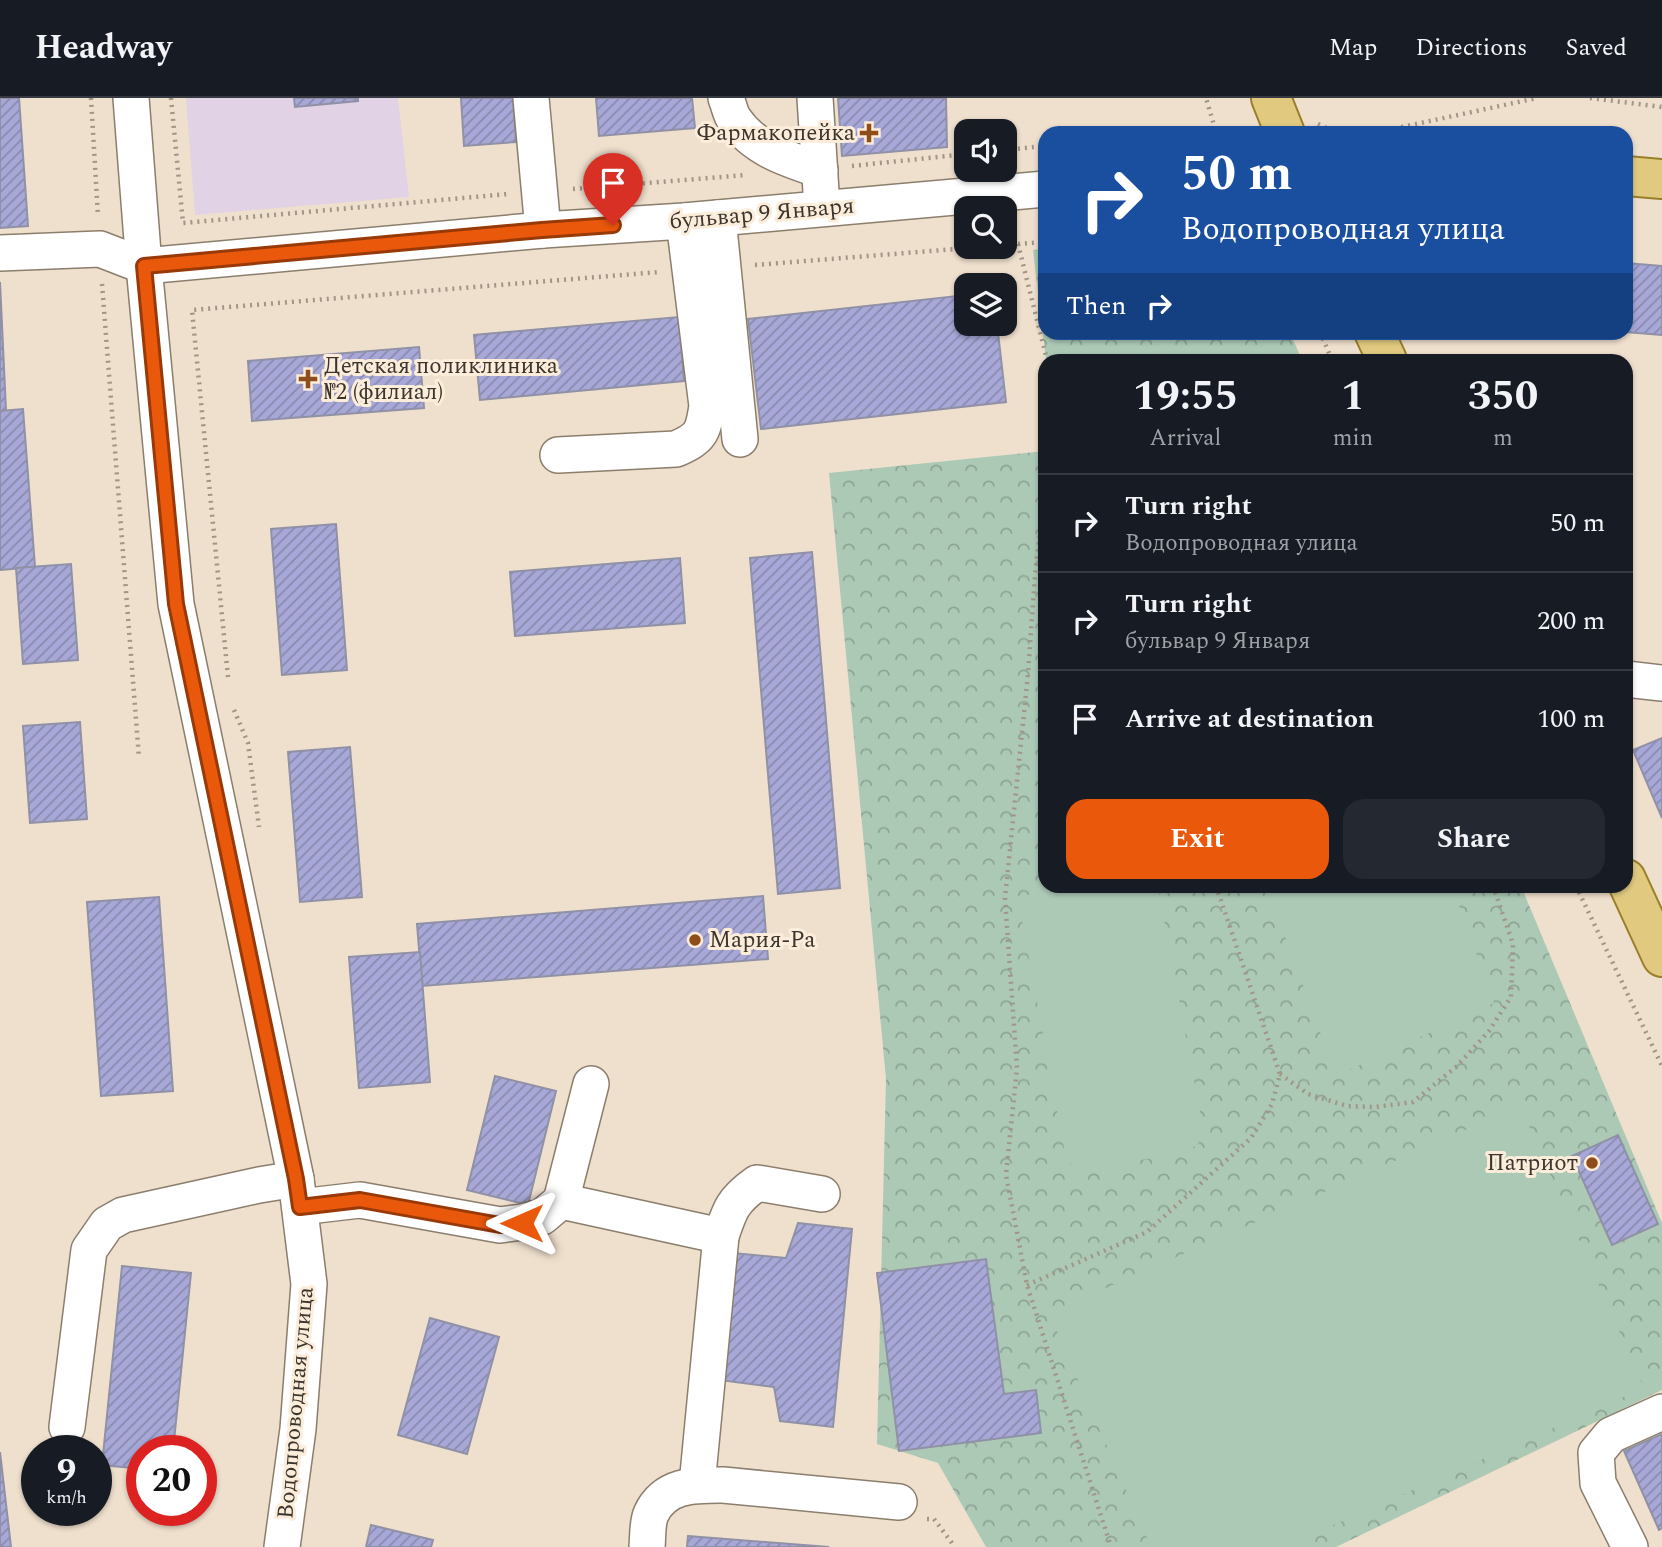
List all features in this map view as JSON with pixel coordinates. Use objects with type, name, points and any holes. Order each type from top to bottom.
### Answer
[{"type":"main road","points":[[1271,98],[1297,126]]},
{"type":"main road","points":[[1633,177],[1662,179]]},
{"type":"main road","points":[[1632,893],[1662,957]]},
{"type":"street","name":"Водопроводная улица","points":[[131,98],[176,604],[298,1193],[309,1284],[298,1429],[282,1547]]},
{"type":"street","points":[[531,98],[542,230]]},
{"type":"street","points":[[726,98],[733,117],[755,143],[787,159],[820,170]]},
{"type":"street","points":[[815,98],[822,209]]},
{"type":"street","name":"бульвар 9 Января","points":[[144,266],[1038,189]]},
{"type":"street","points":[[558,455],[676,449],[693,441],[704,427],[707,406],[706,269],[701,219]]},
{"type":"street","points":[[0,253],[100,249],[144,266]]},
{"type":"street","points":[[706,269],[740,439]]},
{"type":"street","points":[[1633,680],[1662,683]]},
{"type":"street","points":[[67,1427],[89,1250],[107,1224],[123,1215],[259,1185],[500,1225],[522,1223],[542,1217],[561,1201],[591,1084]]},
{"type":"street","points":[[697,1485],[721,1236],[728,1215],[739,1196],[757,1183],[822,1194]]},
{"type":"street","points":[[561,1201],[721,1236]]},
{"type":"street","points":[[1630,1547],[1598,1483],[1596,1453],[1611,1435],[1662,1412]]},
{"type":"street","points":[[647,1547],[650,1515],[663,1497],[676,1488],[723,1485],[899,1502]]},
{"type":"path","points":[[91,98],[139,758]]},
{"type":"path","points":[[171,98],[183,223]]},
{"type":"path","points":[[1206,98],[1214,126]]},
{"type":"path","points":[[1407,126],[1537,98]]},
{"type":"path","points":[[1590,98],[1662,107]]},
{"type":"path","points":[[1017,149],[1038,147]]},
{"type":"path","points":[[1038,242],[1017,244],[1038,325]]},
{"type":"path","points":[[229,686],[192,310],[954,249]]},
{"type":"path","points":[[1038,550],[1005,898],[1017,1068],[1006,1175],[1027,1285],[1111,1547]]},
{"type":"path","points":[[230,700],[248,743],[261,836]]},
{"type":"path","points":[[1027,1285],[1147,1232],[1251,1138],[1272,1104],[1280,1074],[1218,893]]},
{"type":"path","points":[[1280,1074],[1308,1094],[1347,1105],[1375,1107],[1413,1102],[1457,1066],[1489,1031],[1511,996],[1513,944],[1495,893]]},
{"type":"path","points":[[1579,893],[1662,1066]]},
{"type":"shaded area","points":[[186,98],[398,98],[409,197],[195,215]]},
{"type":"green space","points":[[1033,250],[1038,250],[1038,292]]},
{"type":"green space","points":[[1044,340],[1293,340],[1299,354],[1045,354]]},
{"type":"green space","points":[[1038,452],[1038,893],[1524,893],[1662,1223],[1662,1390],[1336,1547],[986,1547],[938,1463],[877,1444],[886,1079],[829,473]]},
{"type":"green space","points":[[1038,889],[1038,893],[1159,893],[1203,1128],[1198,1144],[1187,1151],[1085,1171],[1066,1159],[1021,915],[1025,900],[1032,890]]},
{"type":"green space","points":[[1270,893],[1455,893],[1494,1003],[1336,1076]]},
{"type":"green space","points":[[1520,1106],[1644,1388],[1283,1547],[1151,1547],[1049,1313]]},
{"type":"building","points":[[0,98],[19,98],[28,226],[0,228]]},
{"type":"building","points":[[294,98],[358,98],[358,101],[295,107]]},
{"type":"building","points":[[461,98],[513,98],[516,142],[464,146]]},
{"type":"building","points":[[596,98],[692,98],[695,128],[599,136]]},
{"type":"building","points":[[838,98],[946,98],[947,147],[842,156]]},
{"type":"building","points":[[1633,264],[1662,266],[1662,335],[1633,333]]},
{"type":"building","points":[[0,282],[6,411],[0,411]]},
{"type":"building","points":[[954,296],[954,336],[998,336],[1006,402],[761,429],[748,319]]},
{"type":"building","points":[[679,317],[684,381],[480,400],[474,335]]},
{"type":"building","points":[[419,347],[424,408],[252,421],[248,361]]},
{"type":"building","points":[[23,409],[35,567],[0,570],[0,411]]},
{"type":"building","points":[[336,524],[347,670],[282,675],[271,529]]},
{"type":"building","points":[[812,552],[840,888],[778,894],[750,558]]},
{"type":"building","points":[[680,558],[685,623],[515,636],[510,572]]},
{"type":"building","points":[[71,564],[78,660],[23,664],[16,568]]},
{"type":"building","points":[[80,722],[87,819],[30,823],[23,726]]},
{"type":"building","points":[[1662,738],[1662,818],[1633,750]]},
{"type":"building","points":[[350,747],[362,897],[300,902],[288,752]]},
{"type":"building","points":[[763,896],[768,959],[422,986],[417,924]]},
{"type":"building","points":[[159,897],[173,1091],[101,1096],[87,902]]},
{"type":"building","points":[[420,952],[430,1082],[359,1088],[349,957]]},
{"type":"building","points":[[495,1076],[556,1091],[528,1205],[467,1190]]},
{"type":"building","points":[[1618,1135],[1658,1224],[1612,1245],[1572,1156]]},
{"type":"building","points":[[798,1223],[852,1229],[833,1427],[780,1421],[774,1387],[719,1380],[734,1253],[786,1258]]},
{"type":"building","points":[[986,1259],[1004,1394],[1036,1390],[1041,1433],[899,1451],[877,1273]]},
{"type":"building","points":[[122,1266],[191,1273],[175,1435],[126,1435],[126,1467],[112,1466],[112,1435],[105,1435]]},
{"type":"building","points":[[430,1318],[499,1337],[467,1454],[398,1435]]},
{"type":"building","points":[[1662,1434],[1662,1528],[1659,1530],[1624,1451]]},
{"type":"building","points":[[0,1452],[11,1547],[0,1547]]},
{"type":"building","points":[[371,1525],[433,1540],[431,1547],[366,1547]]},
{"type":"building","points":[[688,1536],[829,1547],[687,1547]]},
{"type":"place","name":"Фармакопейка","points":[[869,133]]},
{"type":"place","name":"Детская поликлиника №2 (филиал)","points":[[308,379]]},
{"type":"place","name":"Мария-Ра","points":[[695,940]]},
{"type":"place","name":"Патриот","points":[[1592,1163]]},
{"type":"route","points":[[522,1223],[500,1225],[360,1200],[300,1207],[176,604],[144,266],[613,225]]}]
